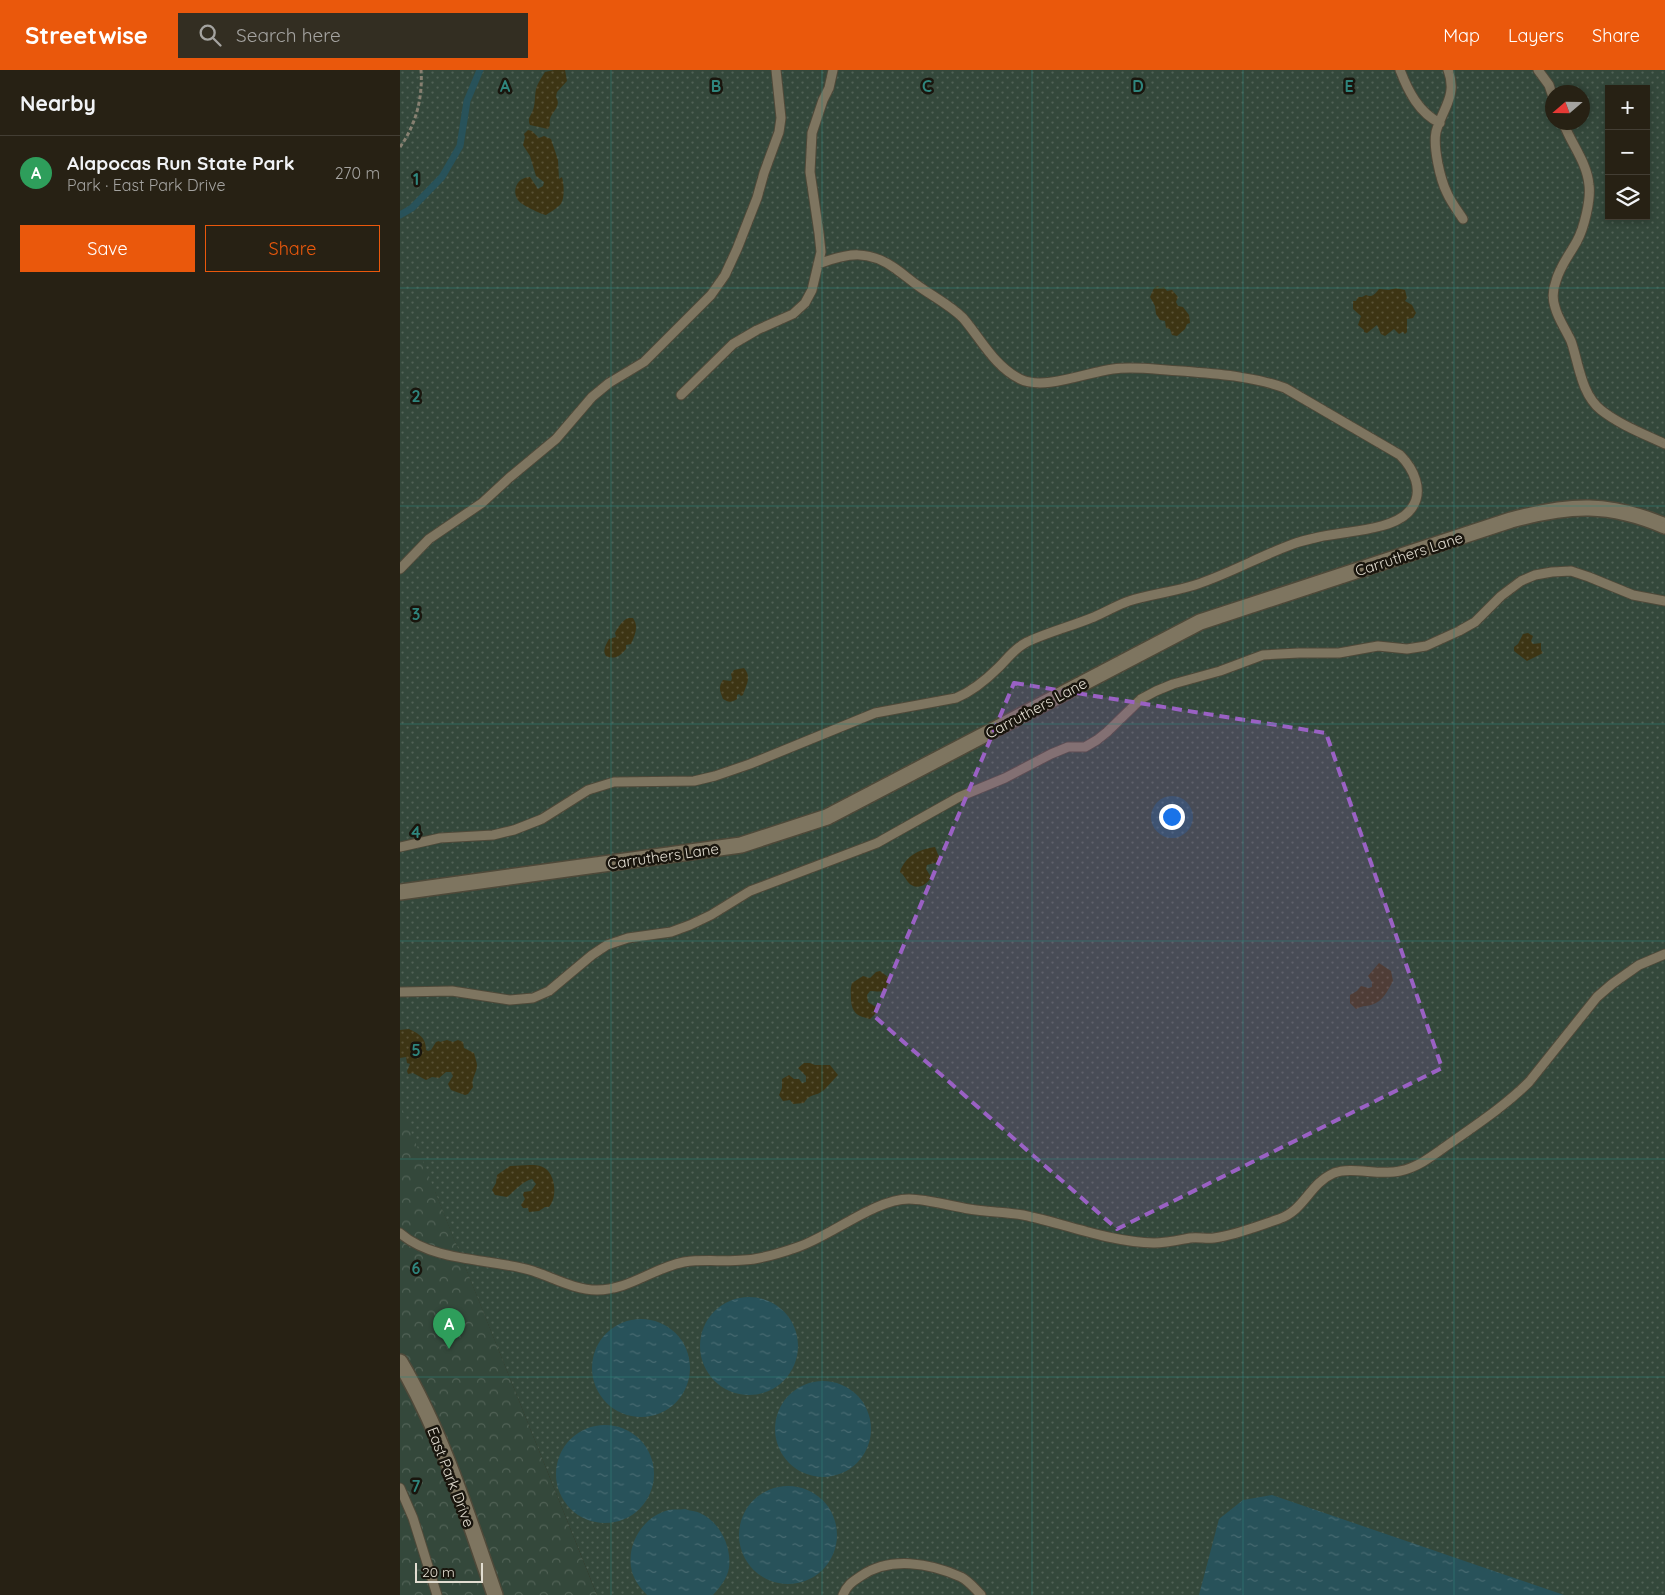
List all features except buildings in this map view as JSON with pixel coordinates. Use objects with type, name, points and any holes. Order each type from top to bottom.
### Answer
[{"type":"street","name":"Carruthers Lane","points":[[400,892],[741,845],[827,817],[1200,622],[1511,520],[1550,510],[1568,508],[1614,509],[1631,513],[1665,526]]},
{"type":"street","name":"East Park Drive","points":[[400,1362],[423,1406],[457,1486],[495,1595]]},
{"type":"lane","points":[[400,569],[429,540],[482,503],[556,439],[592,397],[609,383],[644,362],[711,295],[725,275],[737,249],[757,198],[778,132],[781,118],[776,70]]},
{"type":"lane","points":[[681,395],[733,344],[757,330],[793,314],[805,303],[812,290],[821,252],[820,233],[810,172],[812,133],[829,88],[833,70]]},
{"type":"lane","points":[[1400,70],[1409,91],[1418,104],[1425,113],[1440,123]]},
{"type":"lane","points":[[1448,70],[1452,91],[1436,135],[1440,171],[1446,192],[1463,219]]},
{"type":"lane","points":[[1538,70],[1549,85]]},
{"type":"lane","points":[[1566,130],[1578,150],[1590,186],[1584,223],[1578,239],[1562,265],[1555,282],[1553,296],[1555,308],[1572,343],[1590,398],[1600,409],[1617,421],[1665,444]]},
{"type":"lane","points":[[400,847],[440,838],[493,836],[542,819],[588,790],[614,782],[694,781],[715,776],[750,764],[875,713],[956,698],[967,694],[980,685],[1013,651],[1040,636],[1094,617],[1127,602],[1195,585],[1301,541],[1381,526],[1403,516],[1412,509],[1418,484],[1410,464],[1400,455],[1285,388],[1266,381],[1241,377],[1140,368],[1113,369],[1054,381],[1037,382],[1021,380],[998,363],[962,317],[878,258],[862,254],[845,254],[818,264]]},
{"type":"lane","points":[[400,992],[452,992],[510,1000],[533,998],[550,991],[592,955],[607,945],[628,938],[671,932],[690,925],[711,915],[750,891],[876,843],[959,797],[1005,778],[1051,754],[1068,747],[1085,747],[1107,732],[1141,699],[1156,691],[1263,656],[1299,653],[1339,653],[1378,646],[1407,649],[1426,646],[1475,622],[1521,581],[1535,575],[1552,572],[1571,571],[1633,595],[1665,601]]},
{"type":"lane","points":[[400,1233],[418,1245],[455,1256],[531,1270],[576,1287],[595,1290],[612,1289],[627,1285],[680,1263],[746,1260],[772,1255],[801,1246],[823,1236],[868,1211],[908,1199],[971,1210],[1023,1215],[1114,1238],[1156,1243],[1199,1237],[1210,1239],[1225,1236],[1283,1218],[1296,1211],[1320,1181],[1332,1174],[1345,1170],[1390,1173],[1404,1171],[1426,1160],[1502,1107],[1529,1082],[1598,997],[1612,984],[1625,973],[1639,965],[1665,954]]},
{"type":"lane","points":[[400,1488],[413,1518],[437,1595]]},
{"type":"lane","points":[[843,1595],[847,1586],[871,1569],[900,1563],[932,1566],[963,1578],[981,1595]]},
{"type":"path","points":[[400,147],[406,138],[419,106],[421,70]]},
{"type":"highlighted area","points":[[1014,683],[1326,733],[1442,1068],[1117,1229],[874,1016]]},
{"type":"green space","points":[[400,70],[1665,70],[1665,1595],[597,1595],[435,1192],[400,1163]]},
{"type":"green space","points":[[400,1104],[597,1595],[400,1595]]},
{"type":"sand","points":[[565,70],[567,81],[557,92],[558,105],[551,117],[550,125],[548,129],[530,125],[529,119],[534,107],[538,84],[545,72]]},
{"type":"sand","points":[[528,130],[532,131],[539,138],[544,136],[551,139],[558,160],[559,179],[562,177],[563,180],[564,192],[562,203],[546,215],[523,204],[518,200],[515,192],[517,185],[522,179],[530,177],[538,189],[543,186],[544,182],[536,176],[530,156],[523,145],[524,134]]},
{"type":"sand","points":[[1158,286],[1159,288],[1164,287],[1167,291],[1172,290],[1178,297],[1176,302],[1178,306],[1183,307],[1189,315],[1190,323],[1177,336],[1172,335],[1170,329],[1166,328],[1165,321],[1160,320],[1156,314],[1155,306],[1150,297],[1154,288]]},
{"type":"sand","points":[[1396,288],[1405,290],[1407,298],[1405,301],[1412,305],[1416,313],[1413,318],[1407,319],[1407,332],[1399,334],[1394,329],[1385,336],[1381,334],[1377,325],[1367,333],[1364,332],[1358,325],[1361,316],[1353,309],[1353,301],[1356,301],[1358,297],[1372,296],[1379,289],[1389,290]]},
{"type":"sand","points":[[628,618],[633,618],[636,625],[631,644],[626,645],[626,649],[617,657],[606,656],[604,650],[609,639],[616,637],[617,629]]},
{"type":"sand","points":[[1528,633],[1533,636],[1531,641],[1533,644],[1541,643],[1543,653],[1527,661],[1514,651],[1514,647],[1518,644],[1523,634]]},
{"type":"sand","points":[[744,668],[748,678],[743,695],[737,695],[737,699],[731,702],[723,699],[720,685],[723,680],[731,681],[731,674],[734,670]]},
{"type":"sand","points":[[935,847],[939,857],[938,862],[927,865],[926,869],[931,877],[924,885],[917,887],[911,885],[900,872],[902,866],[914,854]]},
{"type":"sand","points":[[1379,963],[1391,971],[1393,981],[1379,1001],[1356,1009],[1350,1003],[1350,995],[1361,986],[1372,987],[1372,982],[1368,976]]},
{"type":"sand","points":[[880,971],[888,977],[886,989],[870,991],[867,995],[868,1002],[876,1007],[878,1011],[870,1019],[862,1017],[853,1008],[851,1000],[852,983],[863,976],[870,978]]},
{"type":"sand","points":[[409,1029],[421,1036],[428,1051],[431,1050],[436,1042],[447,1040],[453,1042],[458,1040],[463,1042],[464,1048],[474,1053],[477,1066],[473,1087],[468,1094],[465,1095],[451,1090],[448,1084],[453,1076],[451,1072],[446,1072],[439,1078],[432,1077],[426,1080],[413,1073],[408,1074],[407,1071],[410,1064],[407,1063],[406,1057],[400,1058],[400,1030]]},
{"type":"sand","points":[[804,1063],[830,1065],[838,1075],[824,1090],[809,1097],[804,1103],[793,1104],[790,1100],[783,1101],[779,1095],[782,1088],[782,1079],[789,1075],[794,1079],[799,1079],[802,1083],[806,1082],[806,1076],[798,1068]]},
{"type":"sand","points":[[530,1165],[546,1169],[552,1177],[554,1193],[549,1207],[529,1212],[528,1208],[523,1208],[521,1205],[525,1199],[524,1192],[531,1191],[536,1184],[532,1179],[522,1184],[507,1197],[495,1195],[492,1190],[496,1183],[497,1175],[510,1166]]},
{"type":"water","points":[[749,1297],[768,1301],[784,1311],[794,1327],[798,1346],[794,1365],[784,1381],[768,1391],[749,1395],[730,1391],[714,1381],[704,1365],[700,1346],[704,1327],[714,1311],[730,1301]]},
{"type":"water","points":[[641,1319],[660,1323],[676,1333],[686,1349],[690,1368],[686,1387],[676,1403],[660,1413],[641,1417],[622,1413],[606,1403],[596,1387],[592,1368],[596,1349],[606,1333],[622,1323]]},
{"type":"water","points":[[823,1381],[841,1385],[857,1395],[867,1411],[871,1429],[867,1447],[857,1463],[841,1473],[823,1477],[805,1473],[789,1463],[779,1447],[775,1429],[779,1411],[789,1395],[805,1385]]},
{"type":"water","points":[[605,1425],[624,1429],[640,1439],[650,1455],[654,1474],[650,1493],[640,1509],[624,1519],[605,1523],[586,1519],[570,1509],[560,1493],[556,1474],[560,1455],[570,1439],[586,1429]]},
{"type":"water","points":[[788,1486],[807,1490],[822,1501],[833,1516],[837,1535],[833,1554],[822,1569],[807,1580],[788,1584],[769,1580],[754,1569],[743,1554],[739,1535],[743,1516],[754,1501],[769,1490]]},
{"type":"water","points":[[1272,1495],[1564,1595],[1199,1595],[1219,1519],[1243,1500]]},
{"type":"water","points":[[685,1509],[698,1512],[707,1517],[719,1529],[729,1552],[727,1576],[713,1595],[647,1595],[638,1584],[632,1572],[631,1552],[634,1542],[638,1533],[651,1518],[669,1510]]},
{"type":"waterway","points":[[400,215],[412,208],[442,177],[460,146],[467,101],[480,70]]},
{"type":"place","name":"Alapocas Run State Park","points":[[449,1349]]}]
